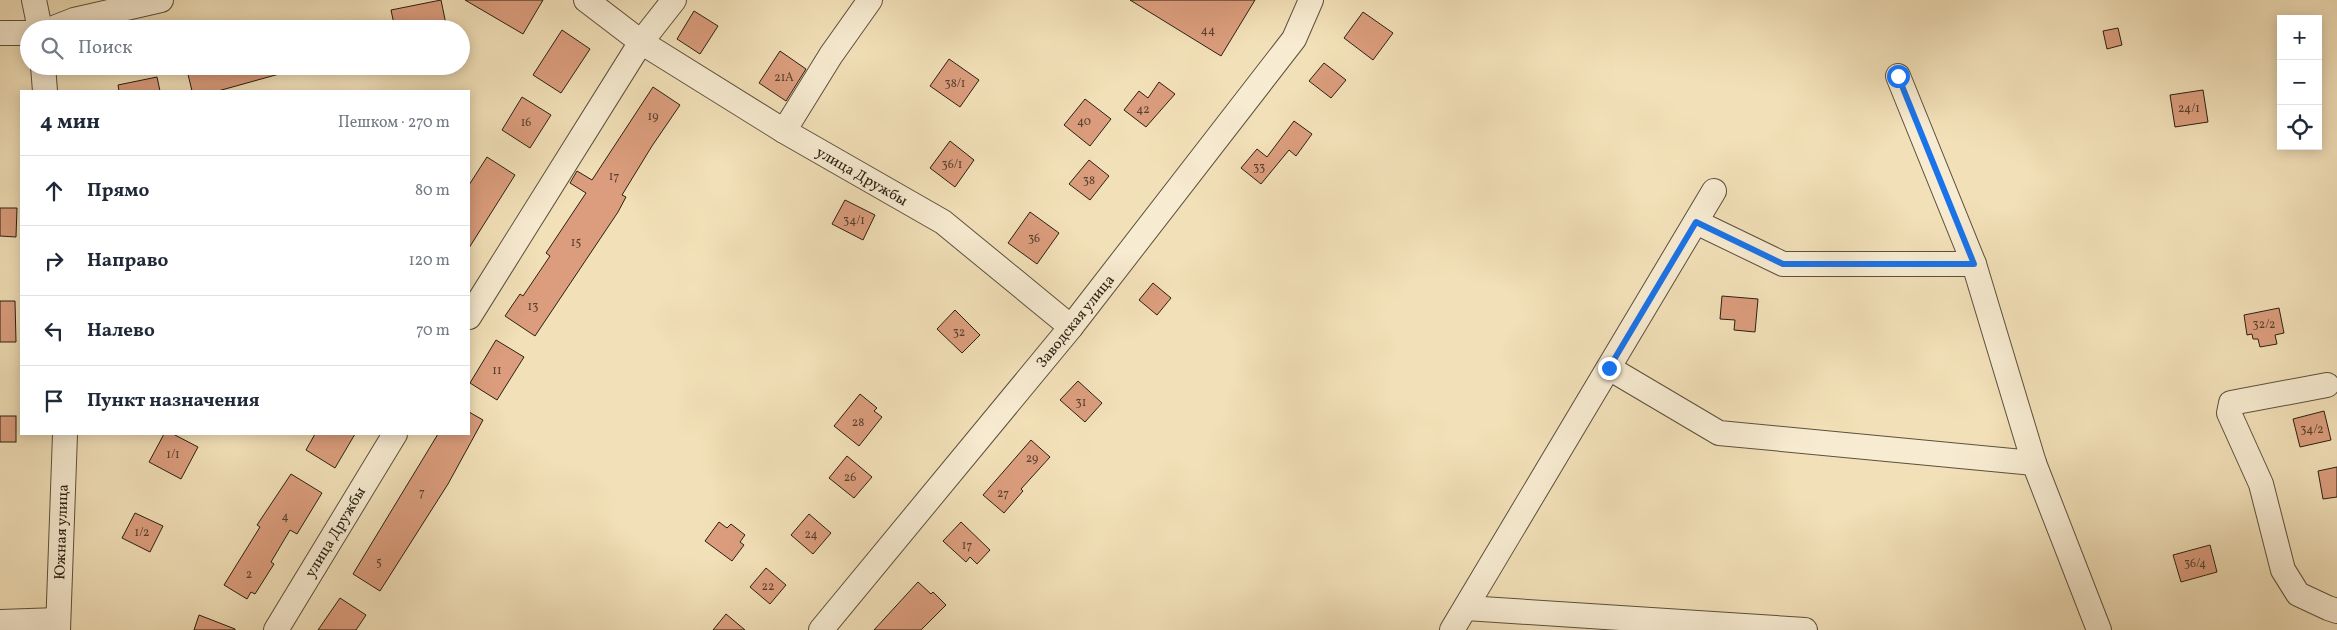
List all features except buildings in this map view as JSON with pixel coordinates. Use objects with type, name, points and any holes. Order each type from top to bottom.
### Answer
[{"type":"street","points":[[34,0],[38,20]]},
{"type":"street","points":[[74,20],[161,0]]},
{"type":"street","name":"улица Дружбы","points":[[586,0],[641,42],[784,131],[943,222],[1071,327]]},
{"type":"street","points":[[470,314],[641,42],[674,0]]},
{"type":"street","points":[[784,131],[831,55],[870,0]]},
{"type":"street","name":"Заводская улица","points":[[821,630],[1071,327],[1294,40],[1311,0]]},
{"type":"street","points":[[0,34],[20,33]]},
{"type":"street","points":[[44,75],[45,90]]},
{"type":"street","points":[[1898,76],[1974,264],[2034,463],[2098,630]]},
{"type":"street","points":[[1452,630],[1714,191]]},
{"type":"street","points":[[1696,222],[1783,264],[1974,264]]},
{"type":"street","points":[[1609,368],[1719,433],[2034,463]]},
{"type":"street","points":[[2327,385],[2231,402],[2229,413],[2261,484],[2284,570],[2298,594],[2328,608],[2337,610]]},
{"type":"street","name":"Южная улица","points":[[58,625],[65,435]]},
{"type":"street","name":"улица Дружбы","points":[[276,630],[394,435]]},
{"type":"street","points":[[1466,608],[1805,630]]},
{"type":"street","points":[[0,622],[58,625]]},
{"type":"route","points":[[1609,368],[1696,222],[1783,264],[1974,264],[1898,76]]}]
